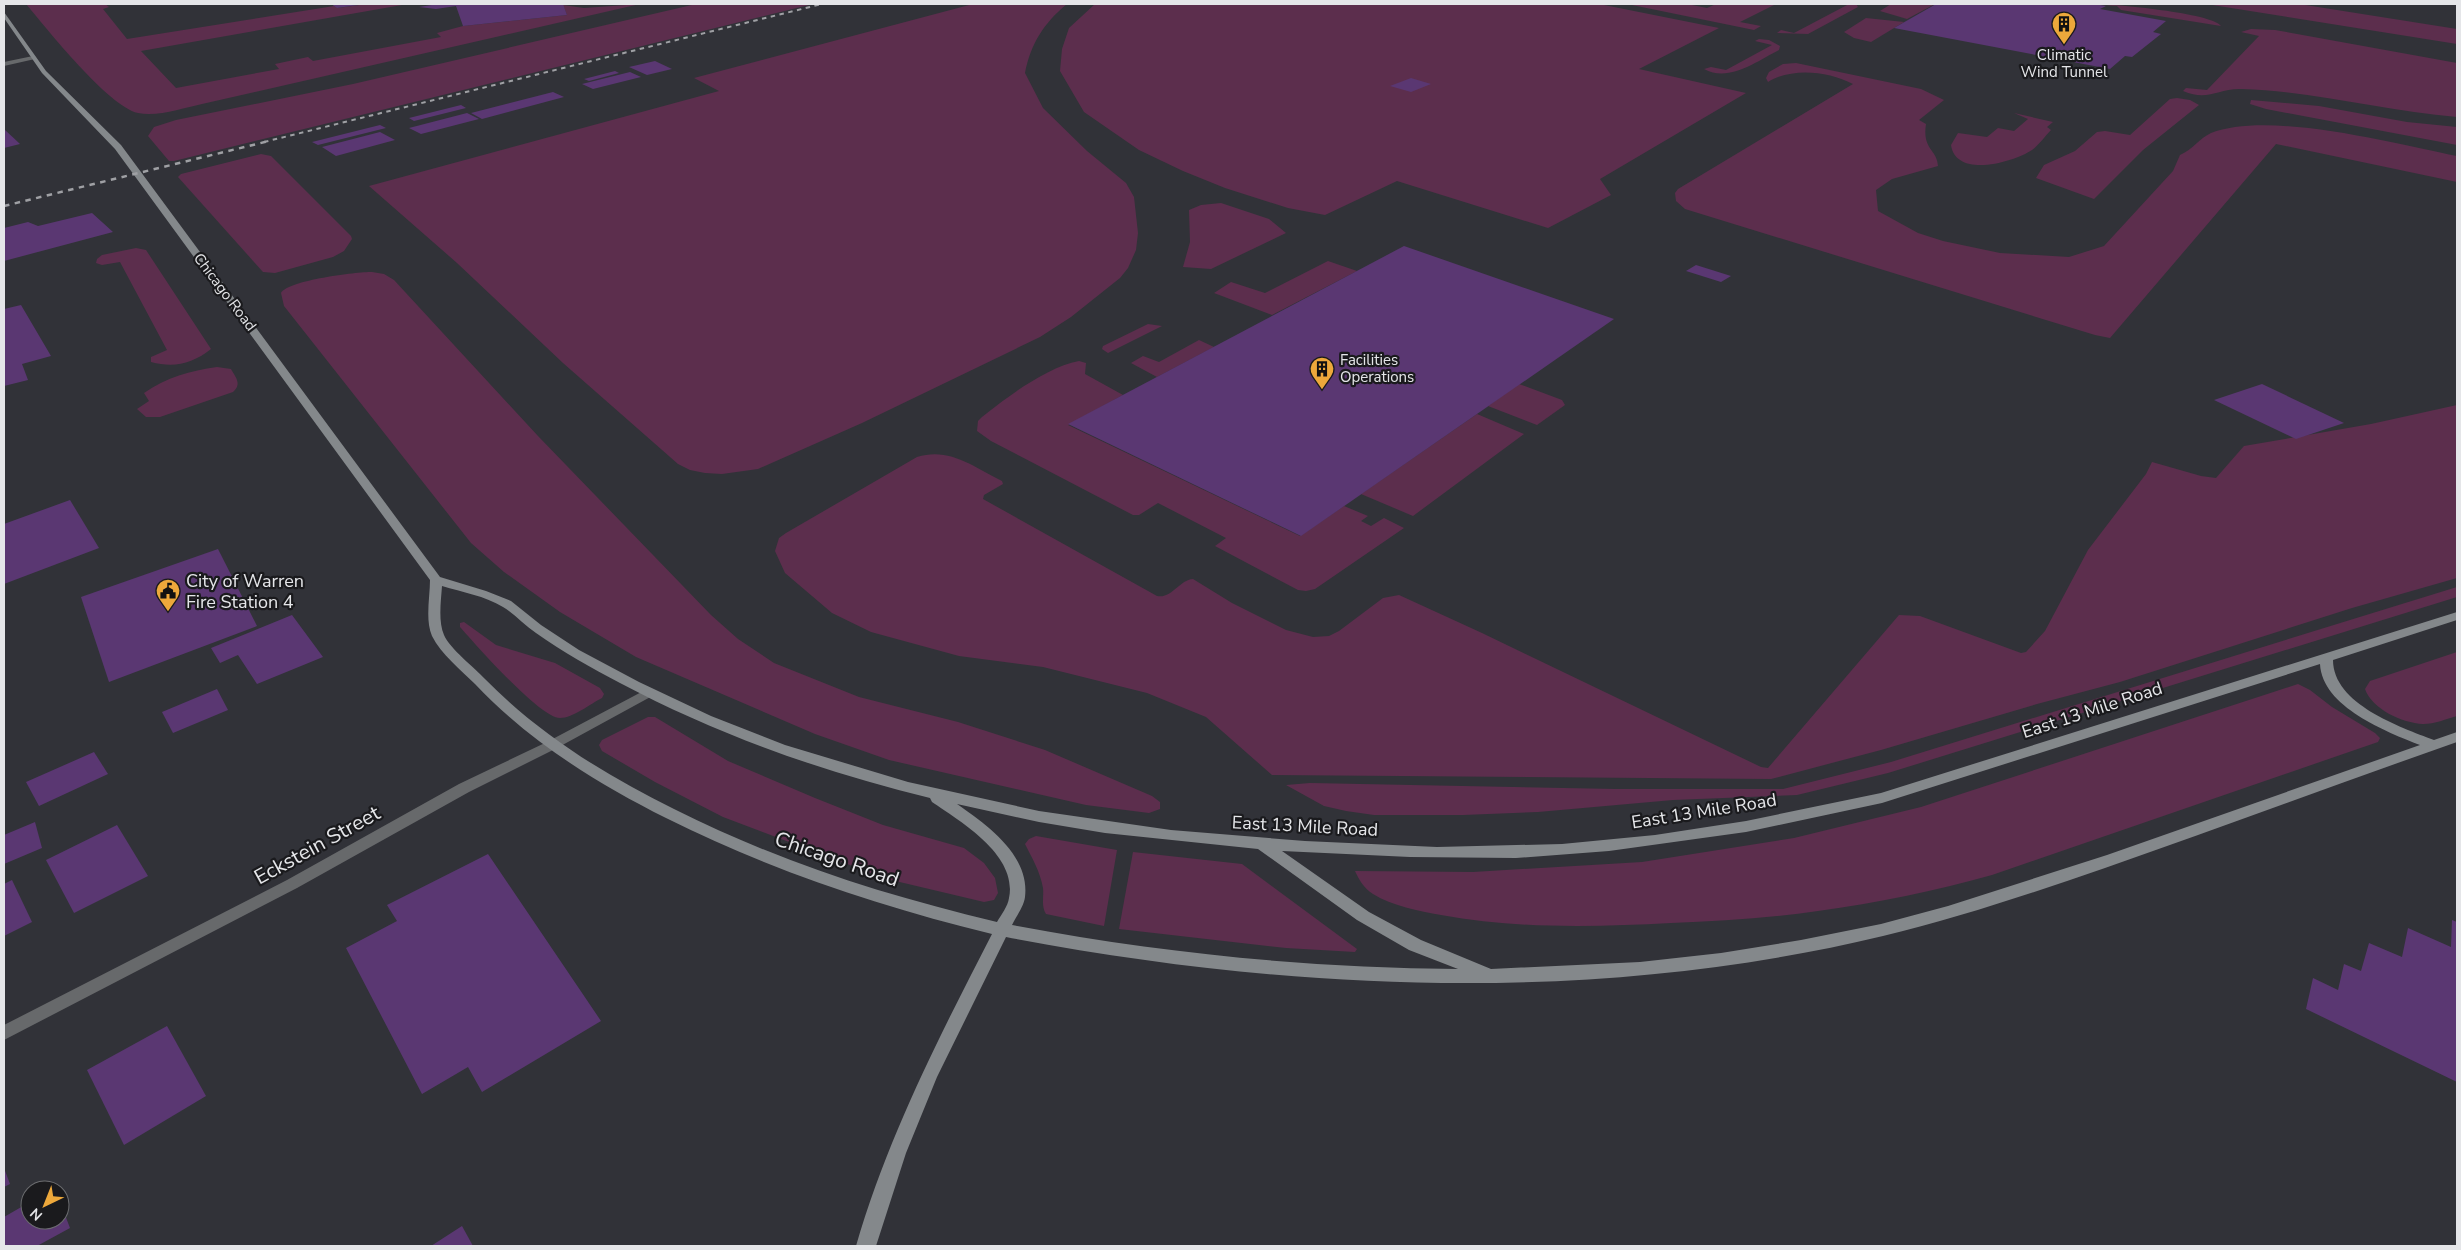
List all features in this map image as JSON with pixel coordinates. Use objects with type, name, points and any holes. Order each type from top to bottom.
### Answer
[{"type":"main road","name":"Chicago Road","points":[[4,14],[33,58],[103,129],[118,147],[436,580],[437,634],[492,695],[552,744],[594,773],[681,821],[774,862],[892,902],[1002,931]]},
{"type":"main road","points":[[436,580],[506,603],[537,628],[585,659],[709,721],[779,748],[854,773],[931,794],[981,829],[1003,853],[1016,876],[1017,899],[929,1075],[897,1153],[866,1246]]},
{"type":"main road","name":"East 13 Mile Road","points":[[931,794],[988,807],[1129,832],[1261,844],[1392,852],[1516,852],[1625,843],[1725,830],[1882,798],[2457,616]]},
{"type":"main road","points":[[2327,657],[2328,675],[2339,692],[2355,706],[2379,722],[2434,745]]},
{"type":"main road","points":[[1002,931],[1159,957],[1286,970],[1391,975],[1492,976],[1616,970],[1726,959],[1816,944],[1944,914],[2024,889],[2457,737]]},
{"type":"main road","points":[[1261,844],[1363,916],[1415,944],[1492,976]]},
{"type":"street","points":[[4,64],[33,58]]},
{"type":"street","name":"Eckstein Street","points":[[4,1032],[292,884],[464,788],[552,744],[648,692]]},
{"type":"shaded area","points":[[26,4],[105,4],[109,7],[103,9],[127,39],[334,6],[338,8],[366,4],[402,5],[141,51],[176,88],[279,69],[275,64],[308,57],[313,61],[441,37],[437,33],[463,26],[567,15],[563,5],[584,8],[640,4],[179,110],[146,114],[138,113],[125,107],[111,97],[63,48]]},
{"type":"shaded area","points":[[696,4],[813,4],[174,161],[169,161],[148,136],[154,127],[176,120],[353,84]]},
{"type":"shaded area","points":[[973,4],[1067,4],[1045,26],[1040,34],[1031,52],[1025,73],[1043,108],[1087,151],[1126,183],[1134,197],[1138,233],[1136,250],[1128,268],[1120,278],[1071,317],[1040,337],[862,423],[758,469],[722,474],[705,473],[690,470],[678,464],[563,363],[457,263],[369,186],[719,91],[694,78]]},
{"type":"shaded area","points":[[1095,4],[1599,4],[1719,28],[1639,69],[1746,93],[1600,179],[1611,195],[1548,228],[1397,181],[1325,215],[1288,208],[1225,188],[1183,171],[1139,150],[1084,112],[1060,71],[1062,49],[1069,28]]},
{"type":"shaded area","points":[[1627,4],[1687,4],[1707,8],[1716,4],[1776,4],[1740,22],[1761,26],[1754,30]]},
{"type":"shaded area","points":[[1849,4],[1856,4],[1858,7],[1808,34],[1777,33],[1781,30],[1794,33]]},
{"type":"shaded area","points":[[1891,4],[1935,4],[1907,19],[1880,11]]},
{"type":"shaded area","points":[[2094,4],[2141,8],[2182,13],[2214,21],[2221,26],[2121,10],[2117,6]]},
{"type":"shaded area","points":[[2206,4],[2299,4],[2457,29],[2457,44]]},
{"type":"shaded area","points":[[1866,18],[1904,22],[1871,42],[1854,38],[1844,32]]},
{"type":"shaded area","points":[[2251,29],[2275,30],[2457,63],[2457,117],[2296,93],[2233,89],[2200,95],[2183,91],[2186,88],[2207,90],[2259,36],[2241,32]]},
{"type":"shaded area","points":[[1759,39],[1769,40],[1780,46],[1779,50],[1752,65],[1733,72],[1713,73],[1704,69],[1711,67],[1726,70],[1772,45],[1755,41]]},
{"type":"shaded area","points":[[1796,63],[1921,89],[1944,100],[1919,120],[1926,124],[1926,139],[1937,160],[1938,166],[1892,179],[1876,190],[1878,211],[1918,233],[1943,241],[2000,253],[2069,257],[2104,246],[2173,171],[2180,155],[2211,133],[2236,127],[2265,125],[2333,131],[2457,156],[2457,182],[2276,144],[2110,338],[1685,209],[1676,201],[1675,193],[1678,189],[1853,84],[1833,76],[1810,72],[1788,74],[1768,82],[1766,78],[1769,72],[1783,64]]},
{"type":"shaded area","points":[[2170,99],[2190,100],[2199,105],[2143,150],[2094,199],[2036,178],[2044,165],[2075,151],[2097,132],[2105,131],[2130,135]]},
{"type":"shaded area","points":[[2251,100],[2319,106],[2407,122],[2457,127],[2457,145],[2266,109],[2250,104]]},
{"type":"shaded area","points":[[2014,113],[2053,122],[2047,127],[2051,130],[2032,150],[2024,155],[2000,163],[1974,165],[1963,162],[1955,155],[1951,145],[1958,133],[1987,137],[1998,128],[2014,131],[2028,119]]},
{"type":"shaded area","points":[[261,154],[271,156],[351,236],[352,239],[344,251],[333,257],[275,273],[263,272],[178,177],[181,174]]},
{"type":"shaded area","points":[[1221,203],[1269,219],[1286,233],[1211,269],[1183,267],[1190,242],[1189,210],[1201,205]]},
{"type":"shaded area","points":[[136,248],[146,250],[211,349],[204,354],[182,363],[167,365],[151,362],[151,357],[167,350],[120,262],[102,265],[96,263],[97,259],[102,255]]},
{"type":"shaded area","points":[[1328,261],[1357,271],[1272,315],[1214,293],[1231,282],[1265,293]]},
{"type":"shaded area","points":[[372,272],[384,274],[394,280],[538,436],[711,615],[738,639],[774,663],[859,697],[958,722],[1045,750],[1152,796],[1160,802],[1160,809],[1149,813],[1086,805],[889,760],[815,734],[636,657],[560,612],[504,572],[471,543],[284,306],[281,293],[296,284],[338,275]]},
{"type":"shaded area","points":[[1148,324],[1162,326],[1108,353],[1102,349],[1103,346]]},
{"type":"shaded area","points":[[1199,340],[1214,347],[1157,377],[1131,363],[1143,356],[1159,362]]},
{"type":"shaded area","points":[[1079,361],[1086,363],[1085,374],[1123,395],[1068,425],[1300,536],[1344,506],[1368,516],[1361,521],[1371,526],[1384,518],[1404,528],[1315,589],[1298,590],[1215,546],[1226,538],[1158,503],[1139,515],[1133,515],[991,441],[977,431],[978,421],[1015,392],[1054,369]]},
{"type":"shaded area","points":[[217,367],[231,369],[238,384],[233,392],[160,417],[146,417],[137,409],[149,401],[144,393],[161,383],[188,373]]},
{"type":"shaded area","points":[[1519,384],[1562,400],[1565,405],[1537,425],[1488,406]]},
{"type":"shaded area","points":[[2457,405],[2457,578],[2352,608],[2120,682],[2037,704],[1881,750],[1771,779],[1272,775],[1206,717],[1147,693],[1043,667],[959,656],[871,632],[832,613],[785,573],[775,551],[779,538],[786,533],[917,457],[940,455],[951,457],[961,460],[1002,481],[1003,484],[984,495],[983,499],[1157,596],[1167,595],[1184,582],[1193,579],[1232,603],[1286,630],[1313,637],[1329,636],[1339,631],[1383,598],[1399,595],[1761,767],[1768,768],[1899,615],[1920,616],[2021,653],[2026,652],[2045,631],[2088,550],[2146,474],[2152,462],[2201,476],[2216,478],[2244,446],[2371,424]]},
{"type":"shaded area","points":[[1477,414],[1524,434],[1413,516],[1361,494]]},
{"type":"shaded area","points":[[2457,587],[2457,597],[1888,773],[1797,795],[1673,800],[1538,812],[1463,815],[1374,815],[1324,806],[1286,785],[1310,783],[1616,789],[1783,789],[1891,762]]},
{"type":"shaded area","points":[[464,622],[496,645],[555,663],[600,688],[604,694],[602,698],[570,716],[560,718],[551,715],[524,694],[493,663],[460,627],[460,623]]},
{"type":"shaded area","points":[[2457,652],[2457,716],[2427,724],[2406,721],[2381,709],[2374,703],[2365,689],[2370,681]]},
{"type":"shaded area","points":[[2298,684],[2375,733],[2380,738],[2378,742],[1992,875],[1906,896],[1818,911],[1745,919],[1614,925],[1527,925],[1470,920],[1397,905],[1370,892],[1362,884],[1355,871],[1473,872],[1642,862],[1794,838],[1921,807]]},
{"type":"shaded area","points":[[648,717],[655,717],[728,761],[815,798],[883,825],[964,848],[984,863],[995,878],[998,893],[994,900],[984,902],[887,879],[723,817],[655,782],[602,751],[599,745],[602,740]]},
{"type":"shaded area","points":[[1036,836],[1117,850],[1104,926],[1046,914],[1040,876],[1025,844],[1029,839]]},
{"type":"shaded area","points":[[1133,852],[1242,864],[1357,949],[1355,952],[1286,948],[1119,929]]},
{"type":"building","points":[[331,4],[358,4],[358,5],[337,8]]},
{"type":"building","points":[[438,4],[563,4],[567,15],[463,26],[456,6],[436,9],[419,7]]},
{"type":"building","name":"Climatic Wind Tunnel","points":[[1936,4],[2094,4],[2106,6],[2100,9],[2166,21],[2153,32],[2161,34],[2132,57],[2125,56],[2110,69],[1894,28]]},
{"type":"building","points":[[655,61],[672,69],[647,75],[629,67]]},
{"type":"building","points":[[615,71],[619,73],[589,81],[584,79]]},
{"type":"building","points":[[630,72],[641,77],[593,89],[582,84]]},
{"type":"building","points":[[1411,78],[1431,84],[1411,92],[1390,86]]},
{"type":"building","points":[[553,92],[564,97],[482,119],[471,113]]},
{"type":"building","points":[[461,105],[466,108],[414,121],[409,118]]},
{"type":"building","points":[[467,113],[479,119],[421,134],[409,128]]},
{"type":"building","points":[[380,125],[386,128],[318,145],[312,142]]},
{"type":"building","points":[[4,129],[20,144],[4,148]]},
{"type":"building","points":[[380,132],[395,140],[336,156],[322,147]]},
{"type":"building","points":[[92,213],[113,232],[4,261],[4,228],[28,222],[38,226]]},
{"type":"building","name":"Facilities Operations","points":[[1404,246],[1614,319],[1301,536],[1068,424]]},
{"type":"building","points":[[1696,265],[1731,276],[1721,282],[1686,271]]},
{"type":"building","points":[[21,305],[51,356],[22,364],[28,380],[4,386],[4,309]]},
{"type":"building","points":[[2262,384],[2344,423],[2296,439],[2214,400]]},
{"type":"building","points":[[70,500],[99,548],[4,584],[4,524]]},
{"type":"building","name":"City of Warren Fire Station 4","points":[[218,549],[257,626],[109,682],[81,597]]},
{"type":"building","points":[[292,615],[323,657],[257,684],[238,655],[220,663],[211,648]]},
{"type":"building","points":[[217,689],[228,710],[173,733],[162,712]]},
{"type":"building","points":[[94,752],[108,774],[39,806],[26,782]]},
{"type":"building","points":[[35,822],[42,848],[4,864],[4,835]]},
{"type":"building","points":[[117,825],[148,876],[74,913],[46,860]]},
{"type":"building","points":[[488,854],[601,1021],[482,1092],[468,1067],[422,1094],[346,948],[397,921],[387,905]]},
{"type":"building","points":[[12,880],[32,922],[4,936],[4,884]]},
{"type":"building","points":[[2452,920],[2457,922],[2457,1082],[2306,1009],[2313,978],[2338,990],[2344,964],[2361,971],[2369,943],[2402,957],[2408,928],[2451,947]]},
{"type":"building","points":[[167,1026],[206,1096],[124,1145],[87,1070]]},
{"type":"building","points":[[4,1168],[10,1184],[4,1187]]},
{"type":"building","points":[[20,1208],[20,1230],[66,1230],[37,1246],[4,1246],[4,1217]]},
{"type":"building","points":[[462,1226],[473,1246],[431,1246]]},
{"type":"railway","points":[[264,142],[822,4]]},
{"type":"railway","points":[[4,206],[269,141]]},
{"type":"place","name":"Climatic Wind Tunnel","points":[[2064,45]]},
{"type":"place","name":"Facilities Operations","points":[[1322,390]]},
{"type":"place","name":"City of Warren Fire Station 4","points":[[168,612]]}]
